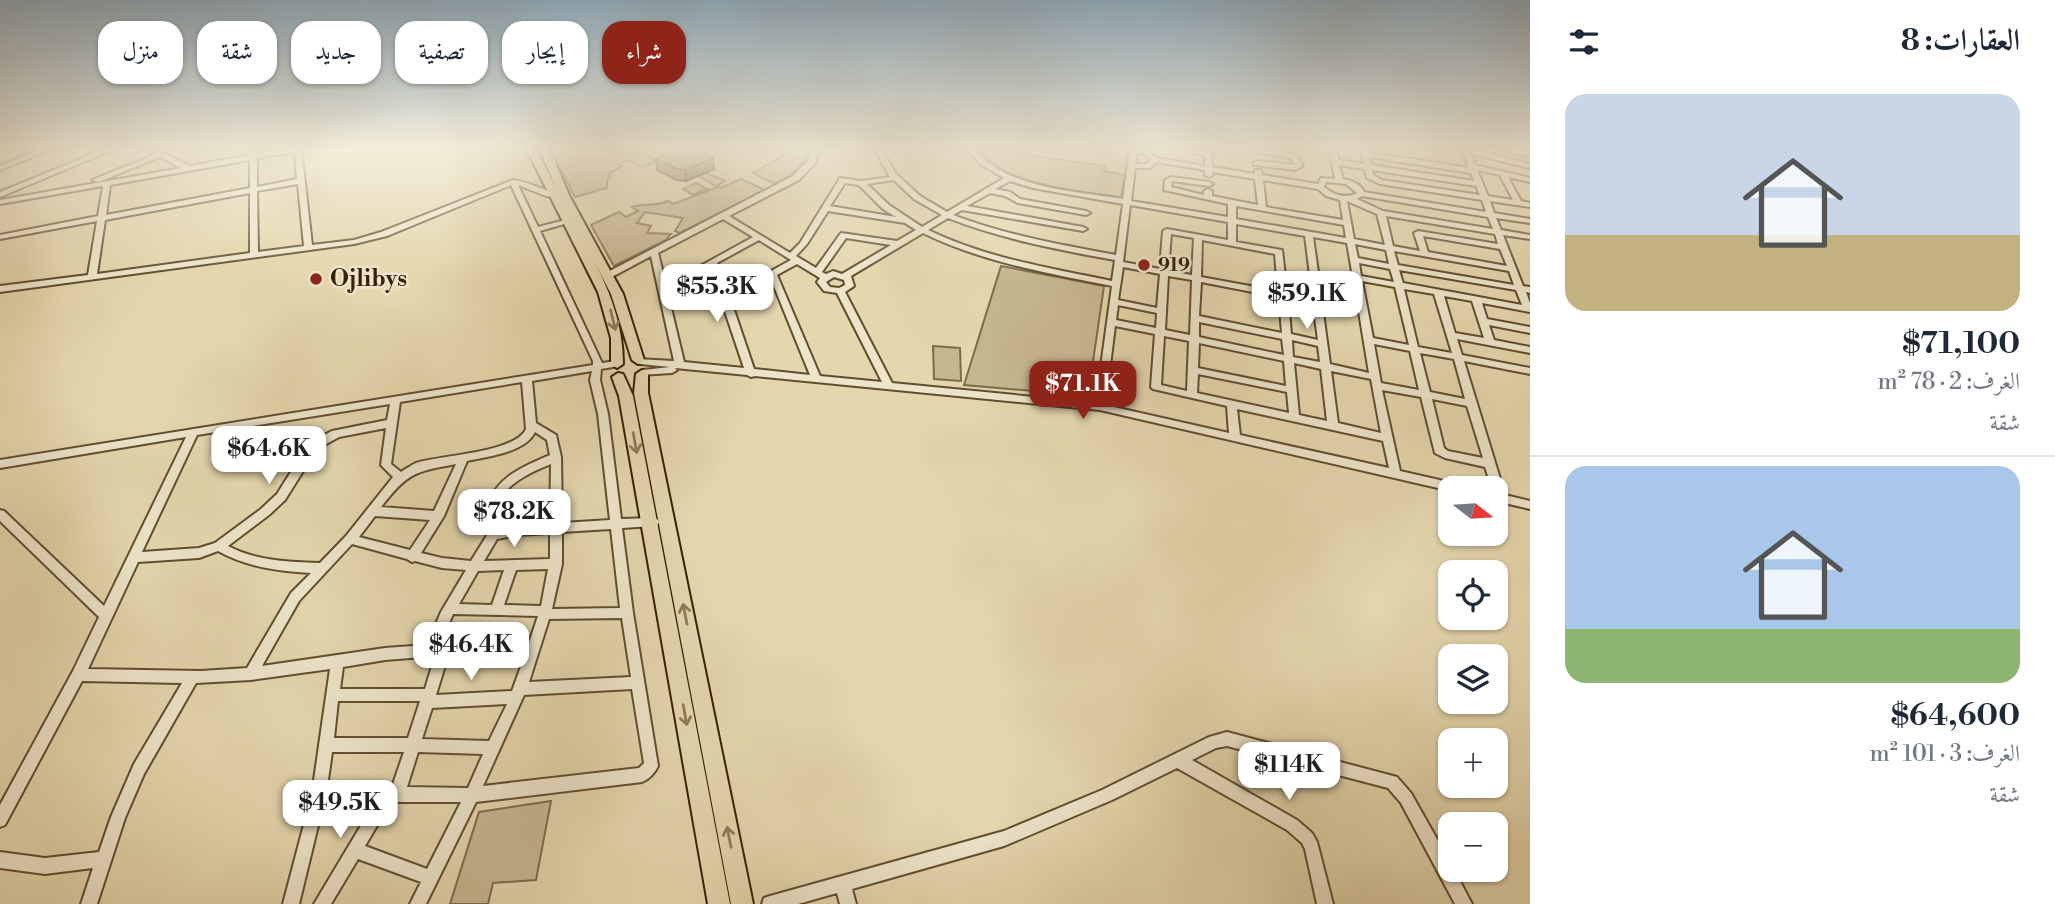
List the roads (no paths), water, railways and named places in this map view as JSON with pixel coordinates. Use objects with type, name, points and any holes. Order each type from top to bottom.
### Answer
[{"type":"main road","points":[[556,190],[607,276],[622,307],[641,367],[633,395]]},
{"type":"main road","points":[[572,220],[614,320],[616,370],[633,395],[658,522],[742,904]]},
{"type":"main road","points":[[617,347],[632,345]]},
{"type":"main road","points":[[616,370],[625,359],[641,367]]},
{"type":"main road","points":[[616,370],[629,379],[641,367]]},
{"type":"main road","points":[[658,522],[719,904]]},
{"type":"street","points":[[0,202],[67,190]]},
{"type":"street","points":[[92,276],[106,190]]},
{"type":"street","points":[[0,237],[247,190]]},
{"type":"street","points":[[253,190],[254,255]]},
{"type":"street","points":[[303,190],[308,248]]},
{"type":"street","points":[[0,289],[354,242],[384,234],[493,190]]},
{"type":"street","points":[[318,794],[472,795],[647,772],[651,758],[627,613],[603,414],[594,369],[517,190]]},
{"type":"street","points":[[542,190],[559,197]]},
{"type":"street","points":[[607,276],[773,190]]},
{"type":"street","points":[[725,301],[773,274],[794,258],[837,190]]},
{"type":"street","points":[[868,190],[908,222],[965,248],[1116,284]]},
{"type":"street","points":[[910,190],[947,214],[1004,235],[1163,272],[1363,310]]},
{"type":"street","points":[[845,276],[988,190]]},
{"type":"street","points":[[989,190],[1007,194],[1018,201],[1086,213]]},
{"type":"street","points":[[1056,190],[1513,269]]},
{"type":"street","points":[[1100,407],[1129,190]]},
{"type":"street","points":[[1176,190],[1347,223]]},
{"type":"street","points":[[1208,198],[1209,190]]},
{"type":"street","points":[[1260,190],[1262,208]]},
{"type":"street","points":[[1325,190],[1333,196],[1347,198],[1381,213],[1530,237]]},
{"type":"street","points":[[1358,190],[1361,194]]},
{"type":"street","points":[[1435,190],[1530,205]]},
{"type":"street","points":[[1358,278],[1529,309],[1525,289],[1513,269],[1481,190]]},
{"type":"street","points":[[1512,190],[1519,204]]},
{"type":"street","points":[[1347,198],[1361,194],[1530,221]]},
{"type":"street","points":[[1079,251],[1089,196]]},
{"type":"street","points":[[1347,198],[1347,223],[1375,381],[1395,474]]},
{"type":"street","points":[[1233,203],[1233,242]]},
{"type":"street","points":[[960,206],[1083,229]]},
{"type":"street","points":[[826,208],[908,222]]},
{"type":"street","points":[[1381,213],[1439,450],[1445,454],[1491,464]]},
{"type":"street","points":[[724,216],[821,274],[845,276],[851,284],[848,289],[841,291],[824,287],[821,274],[844,235],[898,244]]},
{"type":"street","points":[[1413,218],[1425,254]]},
{"type":"street","points":[[536,230],[572,220]]},
{"type":"street","points":[[1294,418],[1278,251],[1165,232],[1155,386],[1294,418],[1388,438]]},
{"type":"street","points":[[1418,233],[1504,247]]},
{"type":"street","points":[[1309,234],[1333,426]]},
{"type":"street","points":[[1192,395],[1198,236]]},
{"type":"street","points":[[663,290],[759,237]]},
{"type":"street","points":[[654,251],[681,366]]},
{"type":"street","points":[[1354,260],[1525,289]]},
{"type":"street","points":[[713,263],[751,374]]},
{"type":"street","points":[[773,274],[817,380]]},
{"type":"street","points":[[841,291],[889,386]]},
{"type":"street","points":[[1438,292],[1493,476]]},
{"type":"street","points":[[1476,299],[1490,342]]},
{"type":"street","points":[[1114,302],[1160,311]]},
{"type":"street","points":[[1194,318],[1324,344]]},
{"type":"street","points":[[1483,321],[1530,330]]},
{"type":"street","points":[[1111,322],[1327,367],[1425,395],[1473,404]]},
{"type":"street","points":[[1452,335],[1530,350]]},
{"type":"street","points":[[1368,340],[1530,371]]},
{"type":"street","points":[[641,367],[681,366],[1100,407],[1438,484]]},
{"type":"street","points":[[641,367],[706,369]]},
{"type":"street","points":[[0,464],[527,379],[594,369],[616,370]]},
{"type":"street","points":[[1193,370],[1292,390]]},
{"type":"street","points":[[251,674],[295,597],[350,539],[401,478],[417,467],[518,444],[527,438],[531,425],[527,379]]},
{"type":"street","points":[[395,400],[386,465],[401,478]]},
{"type":"street","points":[[1232,404],[1235,437]]},
{"type":"street","points":[[134,557],[199,553],[219,546],[281,497],[313,446],[336,434],[391,423]]},
{"type":"street","points":[[418,904],[472,795],[518,693],[546,613],[556,564],[556,457],[550,436],[531,425]]},
{"type":"street","points":[[0,820],[78,675],[193,432]]},
{"type":"street","points":[[412,557],[439,516],[464,457]]},
{"type":"street","points":[[497,534],[496,508],[499,493],[527,470],[556,457]]},
{"type":"street","points":[[1508,500],[1530,505]]},
{"type":"street","points":[[372,511],[439,516]]},
{"type":"street","points":[[0,514],[106,616]]},
{"type":"street","points":[[322,904],[392,795],[428,698],[449,609],[487,542],[497,534],[658,522]]},
{"type":"street","points":[[350,539],[412,557],[473,566],[556,564]]},
{"type":"street","points":[[219,546],[259,563],[278,567],[320,568]]},
{"type":"street","points":[[496,610],[512,565]]},
{"type":"street","points":[[449,609],[627,613]]},
{"type":"street","points":[[78,675],[251,674],[363,656],[438,649],[531,652]]},
{"type":"street","points":[[291,904],[318,794],[337,662]]},
{"type":"street","points":[[89,904],[103,859],[139,769],[193,676]]},
{"type":"street","points":[[332,695],[428,698],[638,683]]},
{"type":"street","points":[[770,904],[1004,838],[1107,795],[1214,741],[1227,739],[1392,782],[1406,798],[1464,904]]},
{"type":"street","points":[[325,745],[413,744],[493,748]]},
{"type":"street","points":[[1177,760],[1292,825],[1307,838],[1325,904]]},
{"type":"street","points":[[355,850],[431,878]]},
{"type":"street","points":[[0,860],[45,866],[103,859]]},
{"type":"street","points":[[843,885],[848,904]]},
{"type":"place","name":"919","points":[[1144,265]]},
{"type":"place","name":"Ojlibys","points":[[316,279]]}]
